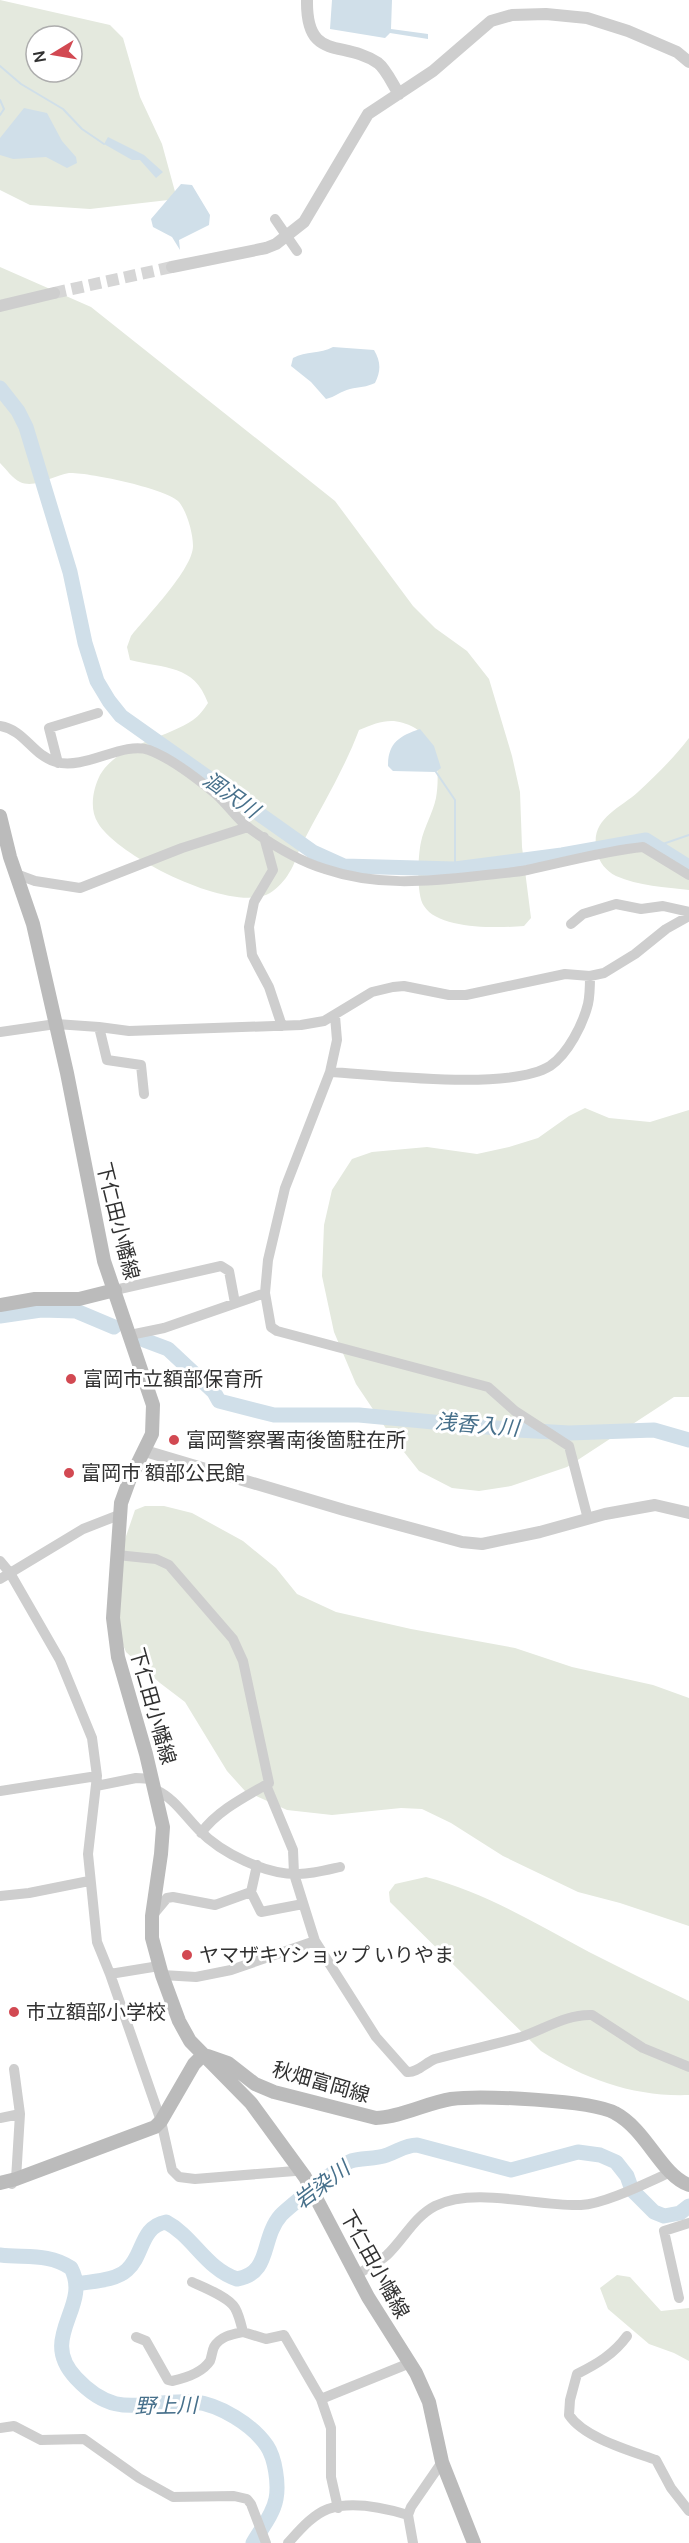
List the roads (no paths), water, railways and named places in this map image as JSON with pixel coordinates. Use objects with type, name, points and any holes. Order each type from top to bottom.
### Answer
[{"type":"main road","name":"下仁田小幡線","points":[[0,816],[5,858],[16,874],[33,924],[56,1024],[104,1261],[153,1405],[152,1434],[129,1481],[119,1515],[114,1636],[154,1784],[163,1838],[152,1916],[153,1938],[160,1971],[183,2031],[203,2055],[251,2103],[302,2173],[356,2275],[410,2363],[429,2402],[442,2462],[474,2543]]},
{"type":"main road","points":[[0,1305],[35,1299],[79,1299],[115,1290]]},
{"type":"main road","points":[[0,2183],[146,2132],[161,2121],[194,2064],[203,2055]]},
{"type":"main road","name":"秋畑富岡線","points":[[203,2055],[228,2063],[255,2084],[274,2092],[376,2118],[387,2118],[433,2103],[476,2097],[598,2106],[628,2121],[671,2172],[689,2185]]},
{"type":"street","points":[[307,0],[307,18],[313,34],[323,43],[379,64],[399,94]]},
{"type":"street","points":[[172,267],[276,244],[304,222],[368,114],[433,71],[492,21],[512,15],[546,14],[587,18],[628,31],[677,52],[689,62]]},
{"type":"street","points":[[275,219],[297,251]]},
{"type":"street","points":[[0,306],[54,293]]},
{"type":"street","points":[[58,763],[49,728],[98,713]]},
{"type":"street","points":[[0,726],[20,734],[38,753],[58,763],[80,763],[124,750],[147,749],[181,768],[217,796],[248,827],[293,855],[324,869],[374,880],[422,882],[523,871],[643,847],[689,875]]},
{"type":"street","points":[[16,874],[35,881],[80,888],[182,848],[248,827]]},
{"type":"street","points":[[264,837],[273,870],[254,902],[249,927],[252,955],[269,987],[282,1026]]},
{"type":"street","points":[[571,924],[583,914],[616,904],[641,909],[663,906],[689,914]]},
{"type":"street","points":[[0,1032],[56,1024],[99,1026],[129,1031],[301,1025],[335,1016],[372,992],[393,987],[404,986],[449,995],[466,995],[565,974],[591,976],[604,973],[635,954],[689,914]]},
{"type":"street","points":[[330,1072],[473,1080],[509,1079],[533,1074],[551,1065],[560,1057],[578,1030],[588,1004],[591,976]]},
{"type":"street","points":[[335,1016],[337,1040],[330,1072],[282,1199],[268,1260],[265,1293],[271,1327],[277,1331],[488,1387],[515,1411],[569,1446],[588,1519]]},
{"type":"street","points":[[99,1026],[107,1060],[141,1065],[144,1094]]},
{"type":"street","points":[[115,1290],[220,1266],[229,1271],[235,1302]]},
{"type":"street","points":[[130,1335],[164,1328],[265,1293]]},
{"type":"street","points":[[145,1451],[344,1510],[462,1542],[482,1544],[655,1505],[689,1513]]},
{"type":"street","points":[[0,1579],[83,1529],[119,1515]]},
{"type":"street","points":[[117,1555],[156,1559],[169,1566],[233,1640],[243,1661],[269,1784],[234,1803],[208,1824],[201,1833]]},
{"type":"street","points":[[0,1561],[10,1573],[60,1660],[92,1738],[97,1781],[88,1854],[96,1942],[110,1974],[161,2121],[172,2170],[186,2179],[295,2171],[302,2173]]},
{"type":"street","points":[[0,1791],[136,1778],[154,1784],[201,1833],[235,1858],[294,1874],[340,1867]]},
{"type":"street","points":[[266,1785],[293,1850],[294,1874],[315,1941],[376,2037],[407,2073],[413,2073],[432,2060],[521,2037],[564,2019],[585,2015],[592,2015],[643,2048],[689,2067]]},
{"type":"street","points":[[257,1865],[251,1892],[261,1911],[303,1904]]},
{"type":"street","points":[[0,1896],[29,1893],[89,1881]]},
{"type":"street","points":[[152,1916],[167,1898],[215,1905],[251,1892]]},
{"type":"street","points":[[110,1974],[160,1971],[196,1977],[231,1970],[315,1941]]},
{"type":"street","points":[[0,2188],[12,2184],[16,2179],[20,2114],[14,2068]]},
{"type":"street","points":[[0,2118],[20,2114]]},
{"type":"street","points":[[356,2275],[386,2256],[410,2227],[437,2205],[469,2198],[524,2199],[581,2205],[599,2202],[671,2172]]},
{"type":"street","points":[[679,2298],[664,2231],[689,2223]]},
{"type":"street","points":[[192,2282],[232,2304],[243,2332]]},
{"type":"street","points":[[135,2337],[146,2342],[168,2380],[172,2381],[196,2373],[209,2361],[219,2341],[229,2335],[243,2332],[266,2339],[284,2335],[321,2399],[331,2428],[331,2477],[338,2508]]},
{"type":"street","points":[[627,2336],[618,2349],[577,2374],[568,2410],[569,2415],[582,2427],[608,2442],[656,2460],[671,2488],[689,2511]]},
{"type":"street","points":[[321,2399],[410,2363]]},
{"type":"street","points":[[0,2428],[14,2426],[41,2440],[84,2439],[139,2478],[173,2497],[234,2496],[247,2499],[266,2543]]},
{"type":"street","points":[[413,2543],[408,2516],[411,2507],[442,2462]]},
{"type":"street","points":[[288,2543],[327,2509],[370,2507],[408,2516]]},
{"type":"waterway","points":[[0,66],[21,84],[63,109],[82,129],[104,144]]},
{"type":"waterway","points":[[0,100],[4,109],[0,115]]},
{"type":"waterway","name":"涸沢川","points":[[0,388],[18,411],[26,427],[70,572],[85,643],[97,681],[109,701],[121,716],[313,852],[344,866],[455,869],[562,855],[646,840],[689,867]]},
{"type":"waterway","points":[[436,772],[455,800],[455,869]]},
{"type":"waterway","points":[[657,846],[689,835]]},
{"type":"waterway","name":"浅香入川","points":[[0,1316],[41,1310],[76,1311],[114,1327]]},
{"type":"waterway","name":"浅香入川","points":[[144,1340],[168,1349],[214,1392],[219,1401],[274,1415],[359,1415],[569,1433],[654,1430],[689,1440]]},
{"type":"waterway","name":"岩染川","points":[[77,2284],[122,2274],[137,2257],[151,2230],[166,2222],[176,2228],[208,2260],[226,2274],[237,2279],[248,2276],[261,2262],[270,2234],[281,2215],[316,2186],[351,2161],[383,2156],[413,2145],[511,2170],[578,2152],[600,2155],[616,2162],[627,2176],[632,2190],[654,2212],[664,2216],[680,2213],[689,2206]]},
{"type":"waterway","name":"野上川","points":[[0,2255],[46,2258],[71,2268],[76,2282],[75,2296],[63,2335],[62,2349],[65,2363],[76,2378],[91,2392],[105,2400],[119,2404],[176,2402],[204,2404],[235,2417],[261,2438],[272,2457],[276,2471],[277,2493],[272,2511],[253,2543]]},
{"type":"tunnel","points":[[54,293],[172,267]]},
{"type":"place","name":"富岡市立額部保育所","points":[[71,1379]]},
{"type":"place","name":"富岡警察署南後箇駐在所","points":[[174,1440]]},
{"type":"place","name":"富岡市 額部公民館","points":[[69,1473]]},
{"type":"place","name":"ヤマザキYショップ いりやま","points":[[187,1955]]},
{"type":"place","name":"市立額部小学校","points":[[14,2012]]}]
